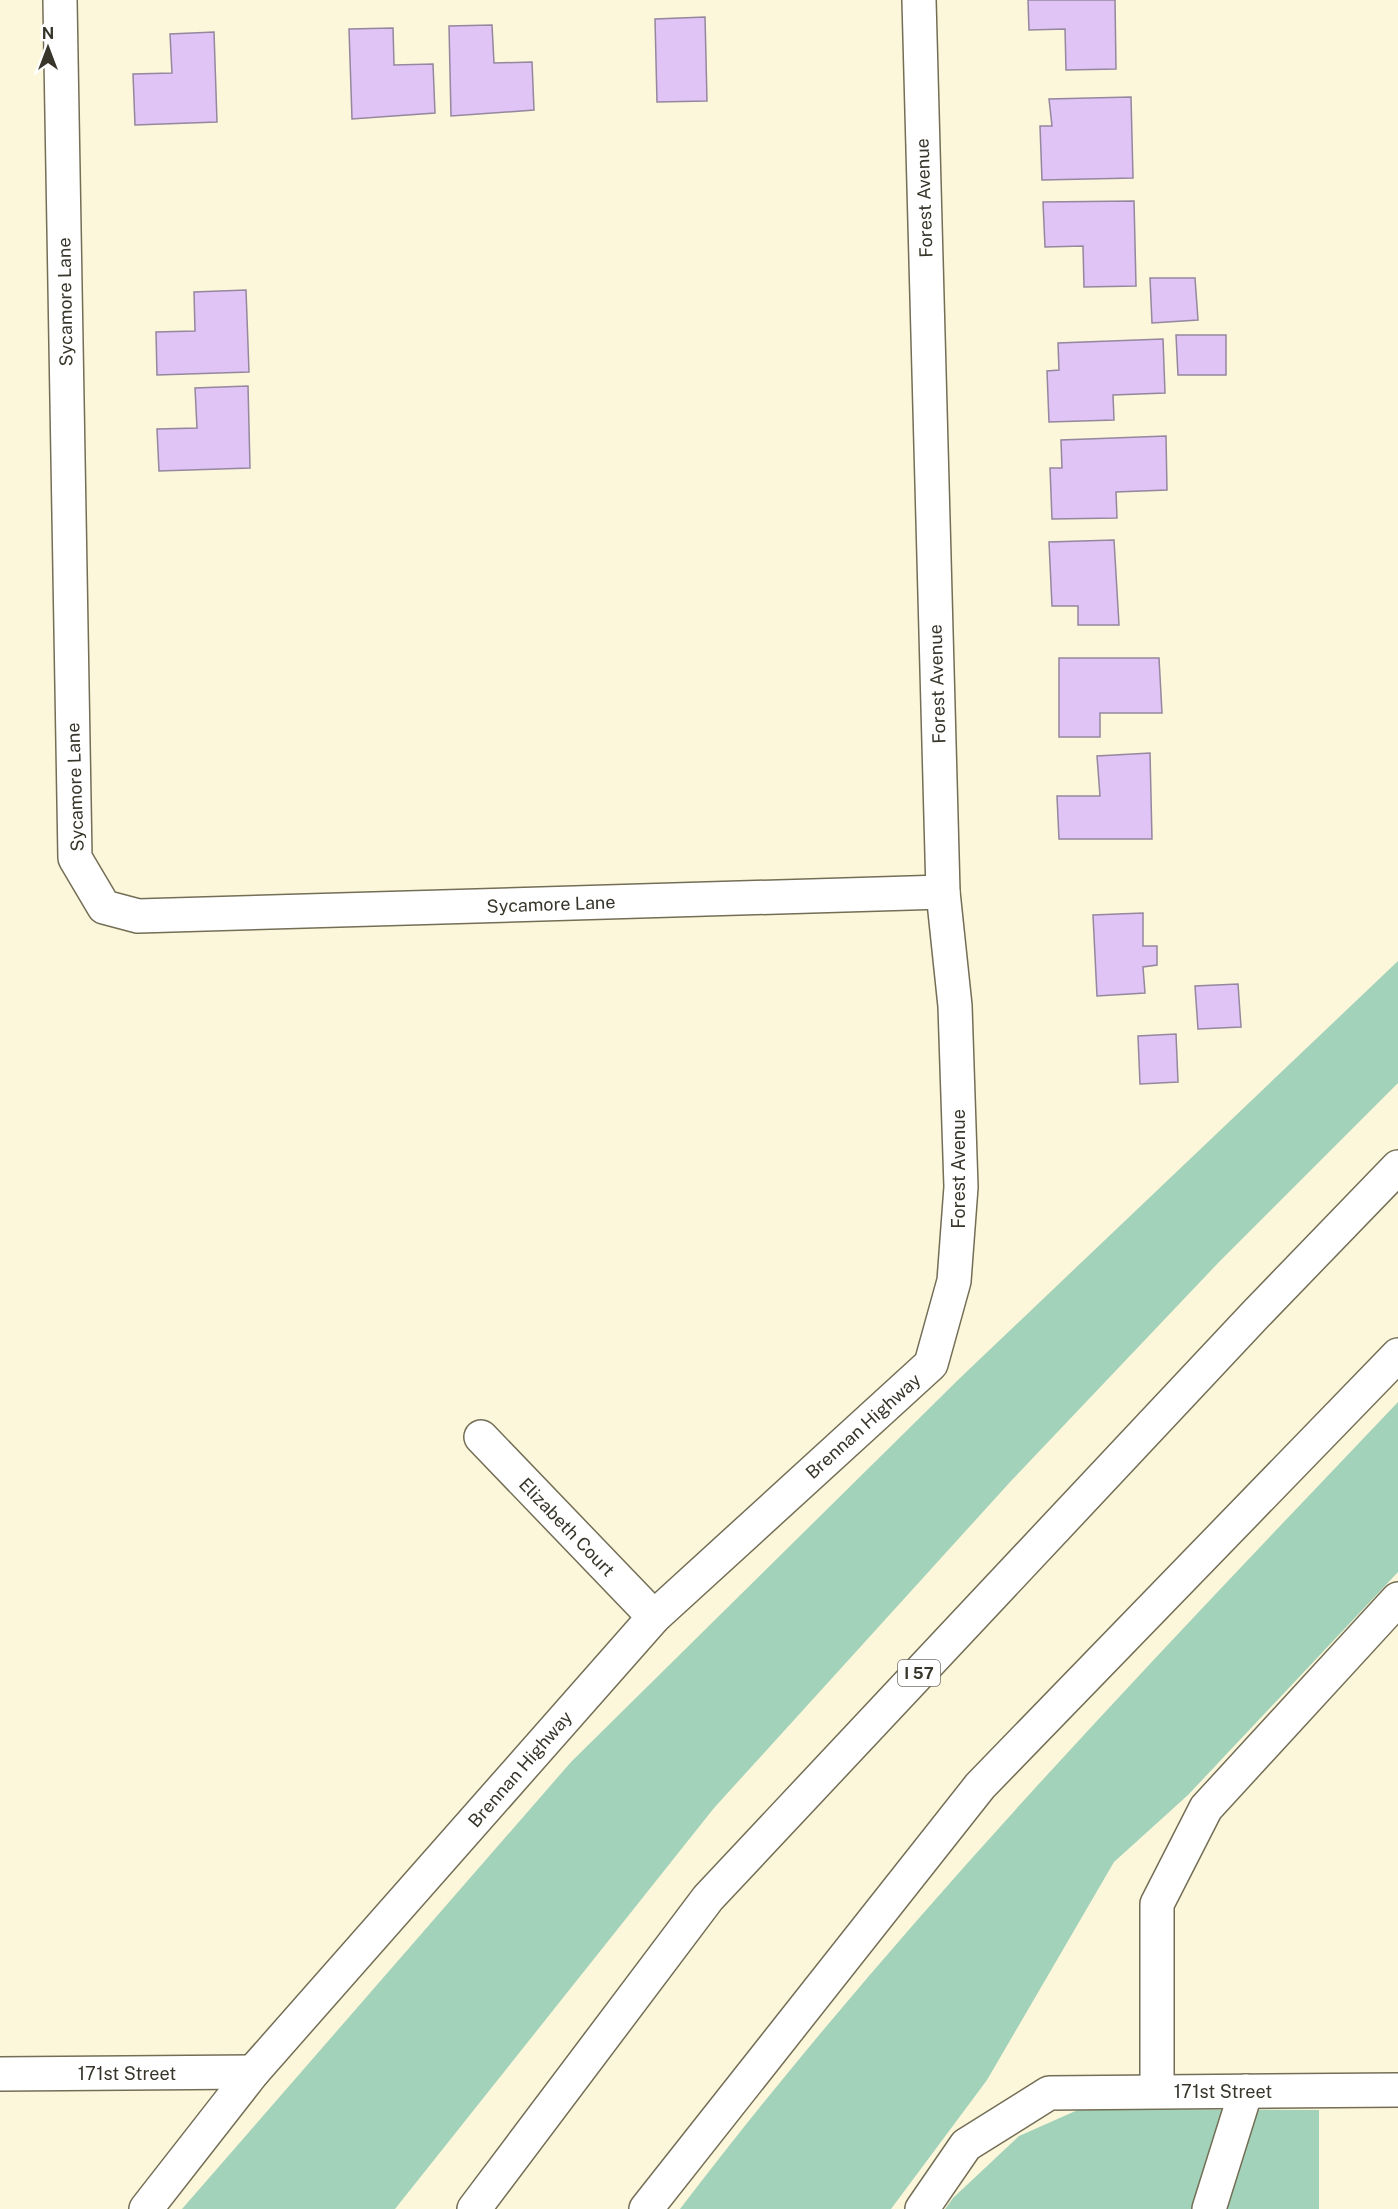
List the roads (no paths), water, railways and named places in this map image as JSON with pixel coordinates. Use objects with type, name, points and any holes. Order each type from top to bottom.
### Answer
[{"type":"main road","name":"Sycamore Lane","points":[[60,0],[75,858],[104,907],[138,916],[943,892]]},
{"type":"main road","name":"Forest Avenue","points":[[919,0],[943,892],[955,1006],[961,1186],[954,1281],[931,1364]]},
{"type":"main road","name":"I 57","points":[[474,2209],[708,1898],[1256,1314],[1398,1167]]},
{"type":"main road","points":[[646,2209],[980,1786],[1398,1355]]},
{"type":"main road","name":"Brennan Highway","points":[[146,2209],[253,2072],[654,1617],[931,1364]]},
{"type":"main road","name":"Elizabeth Court","points":[[481,1437],[654,1617]]},
{"type":"main road","points":[[1157,2091],[1157,1904],[1206,1808],[1398,1599]]},
{"type":"main road","name":"171st Street","points":[[0,2074],[253,2072]]},
{"type":"main road","name":"171st Street","points":[[922,2209],[966,2145],[1049,2093],[1398,2090]]},
{"type":"main road","points":[[1209,2209],[1246,2091]]}]
